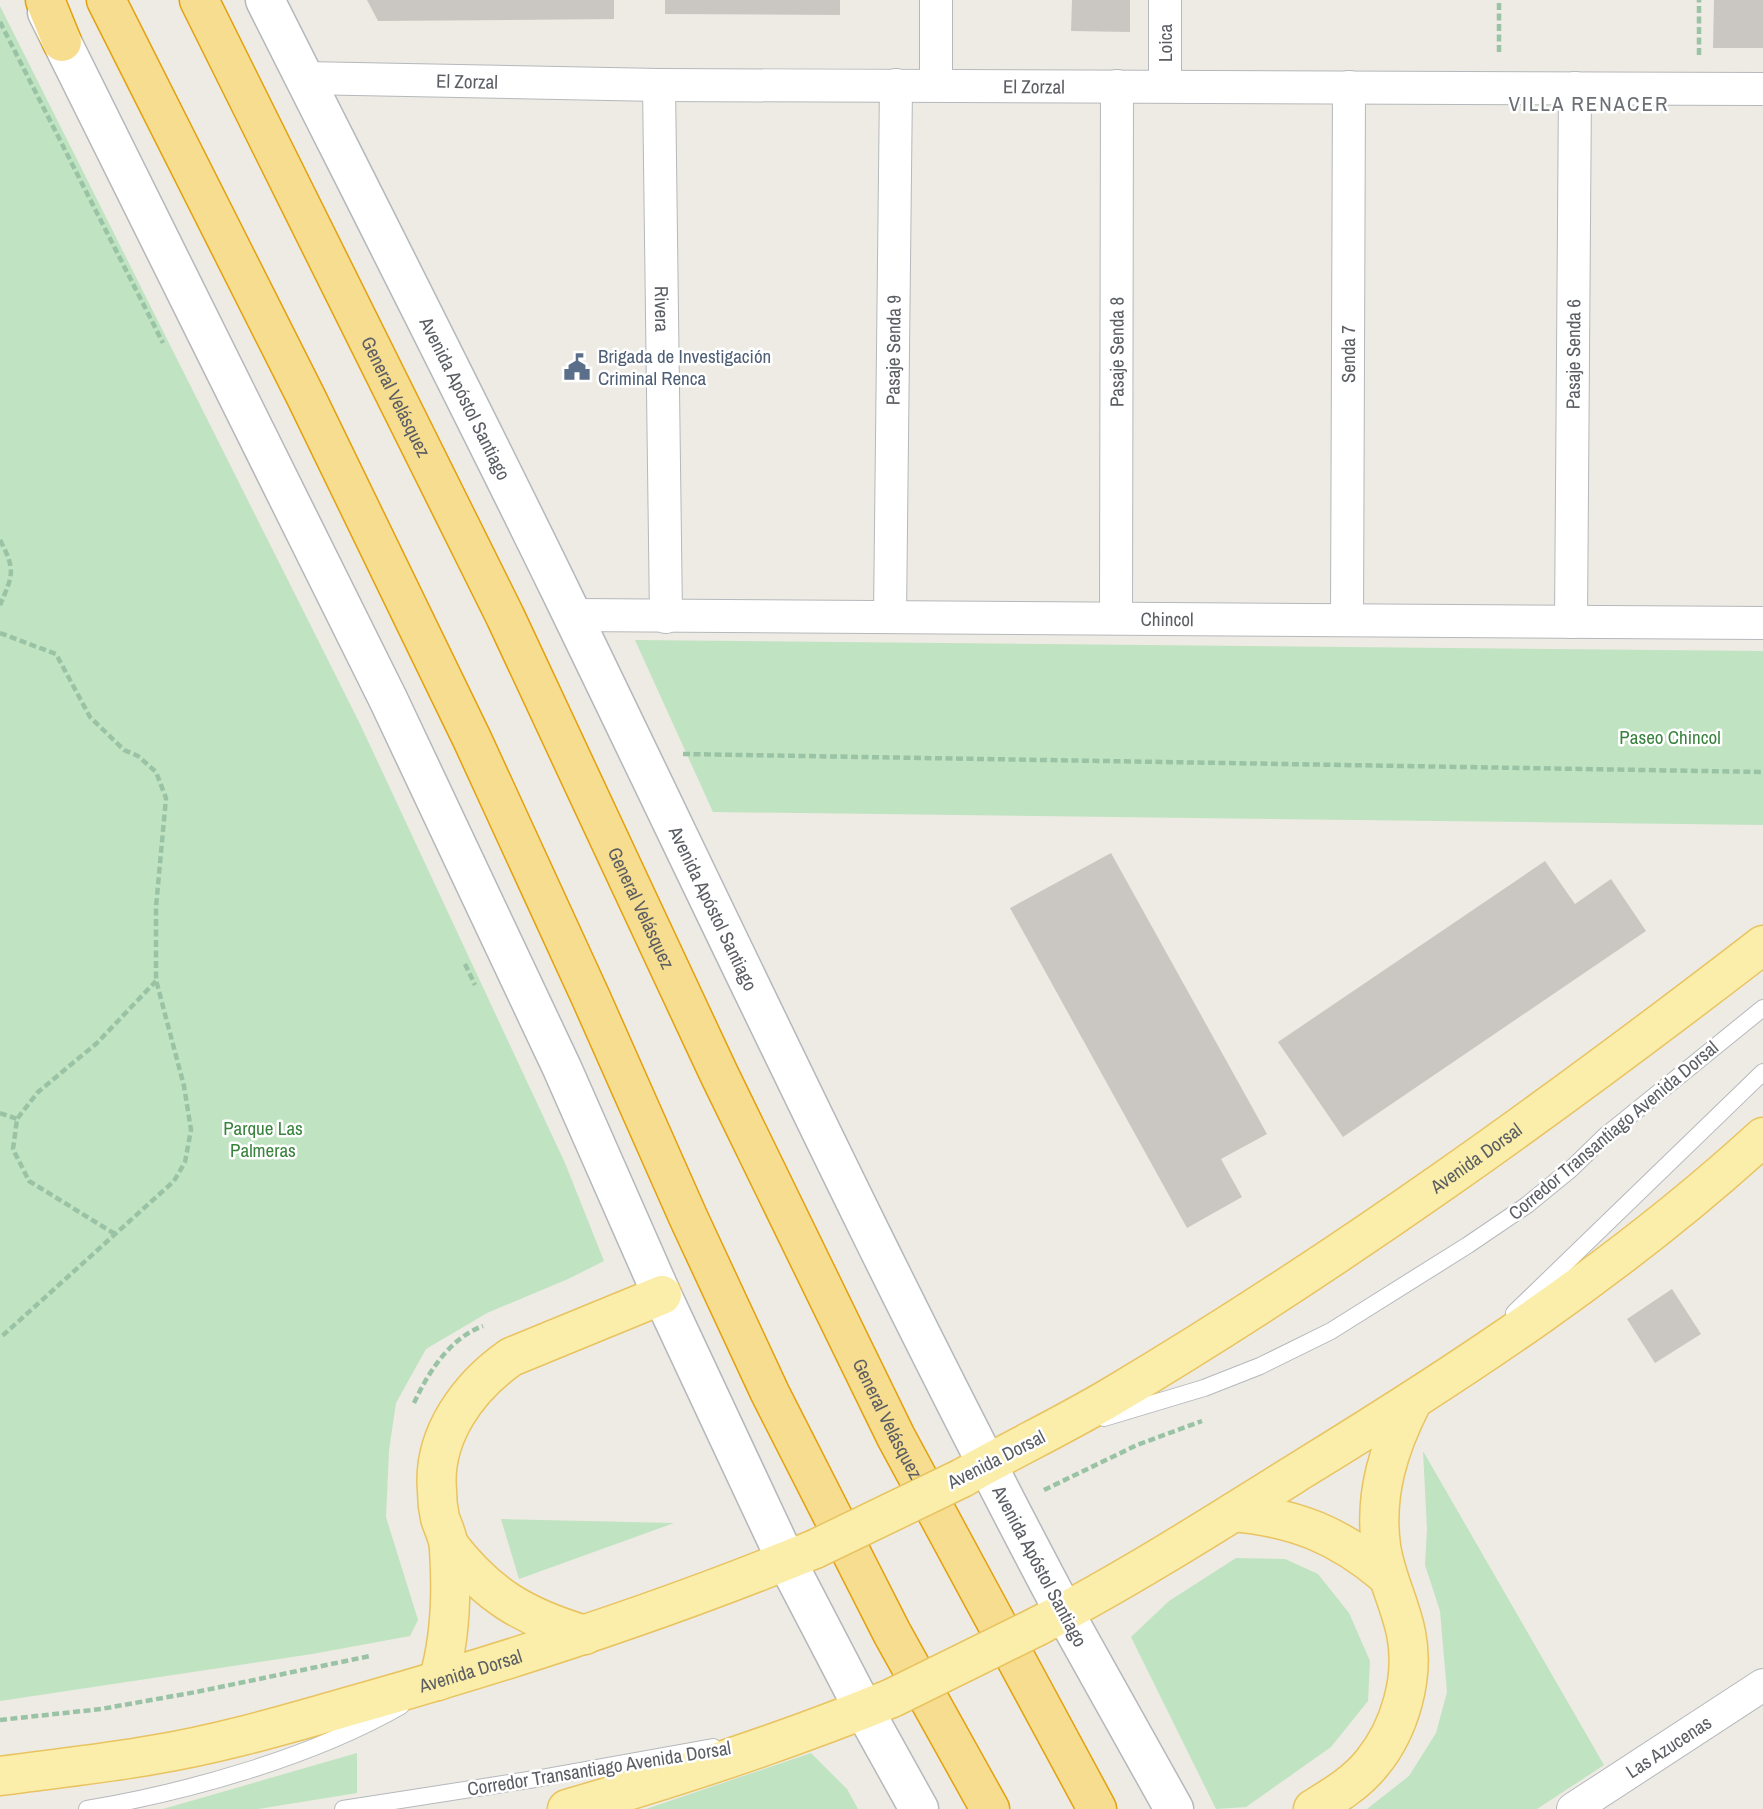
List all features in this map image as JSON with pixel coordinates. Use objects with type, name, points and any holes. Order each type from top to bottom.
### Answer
[{"type":"highway","points":[[43,0],[62,42]]},
{"type":"highway","points":[[106,0],[306,397],[472,739],[770,1393],[892,1633],[990,1809]]},
{"type":"highway","name":"General Velásquez","points":[[199,0],[505,616],[725,1087],[896,1437],[1097,1809]]},
{"type":"main road","name":"Avenida Apóstol Santiago","points":[[265,0],[639,754],[789,1067],[974,1471],[1051,1619],[1174,1809]]},
{"type":"main road","points":[[62,42],[388,699],[562,1068],[663,1295],[878,1704],[919,1809]]},
{"type":"main road","name":"Avenida Dorsal","points":[[0,1776],[154,1755],[254,1733],[438,1681],[585,1635],[688,1599],[800,1554],[1041,1437],[1201,1341],[1354,1241],[1642,1037],[1763,945]]},
{"type":"main road","points":[[567,1809],[624,1793],[878,1704],[1051,1619],[1234,1512],[1426,1392],[1548,1310],[1681,1210],[1763,1137]]},
{"type":"main road","points":[[438,1681],[446,1653],[449,1625],[449,1545],[440,1517],[436,1488],[439,1458],[447,1430],[459,1408],[475,1387],[511,1357],[663,1295]]},
{"type":"main road","points":[[1313,1809],[1354,1781],[1372,1764],[1397,1720],[1405,1694],[1409,1667],[1407,1636],[1399,1605],[1387,1576],[1381,1546],[1379,1514],[1386,1463],[1399,1428],[1426,1392]]},
{"type":"main road","points":[[1234,1512],[1292,1521],[1320,1532],[1355,1551],[1387,1576]]},
{"type":"main road","points":[[449,1545],[481,1583],[501,1599],[549,1624],[585,1635]]},
{"type":"street","points":[[936,0],[936,84]]},
{"type":"street","name":"Loica","points":[[1165,0],[1165,86]]},
{"type":"street","name":"El Zorzal","points":[[304,78],[659,85],[1763,89]]},
{"type":"street","name":"Rivera","points":[[659,85],[666,617]]},
{"type":"street","name":"Pasaje Senda 9","points":[[890,616],[896,85]]},
{"type":"street","name":"Pasaje Senda 8","points":[[1116,618],[1117,86]]},
{"type":"street","name":"Senda 7","points":[[1347,620],[1349,87]]},
{"type":"street","name":"Pasaje Senda 6","points":[[1571,622],[1575,88]]},
{"type":"street","name":"Chincol","points":[[572,615],[1763,623]]},
{"type":"street","name":"Las Azucenas","points":[[1573,1809],[1763,1685]]},
{"type":"lane","name":"Corredor Transantiago Avenida Dorsal","points":[[1041,1437],[1204,1388],[1260,1366],[1331,1331],[1527,1205],[1571,1169],[1605,1136],[1763,1008]]},
{"type":"lane","points":[[1426,1392],[1568,1263],[1763,1072]]},
{"type":"lane","points":[[87,1809],[156,1795],[298,1752],[379,1719],[438,1681]]},
{"type":"lane","name":"Corredor Transantiago Avenida Dorsal","points":[[343,1809],[535,1779],[661,1755],[772,1742]]},
{"type":"path","points":[[1499,0],[1499,88]]},
{"type":"path","points":[[1699,0],[1699,89]]},
{"type":"path","points":[[0,22],[164,344]]},
{"type":"path","points":[[0,540],[13,571],[0,605]]},
{"type":"path","points":[[0,634],[56,654],[98,727],[124,750],[138,756],[156,772],[166,798],[156,907],[156,980],[184,1086],[191,1130],[185,1162],[174,1181],[0,1338]]},
{"type":"path","points":[[639,754],[1763,772]]},
{"type":"path","points":[[465,963],[477,988]]},
{"type":"path","points":[[115,1234],[29,1181],[13,1149],[17,1119],[38,1092],[97,1043],[156,980]]},
{"type":"path","points":[[0,1113],[17,1119]]},
{"type":"path","points":[[410,1412],[437,1362],[466,1332],[485,1325]]},
{"type":"path","points":[[0,1720],[101,1709],[382,1653]]},
{"type":"green space","name":"Parque Las Palmeras","points":[[0,6],[360,724],[565,1163],[604,1261],[487,1313],[426,1349],[396,1403],[389,1450],[386,1517],[418,1620],[410,1636],[312,1654],[0,1701]]},
{"type":"green space","name":"Paseo Chincol","points":[[635,640],[1763,651],[1763,825],[713,812]]},
{"type":"green space","points":[[1423,1451],[1604,1765],[1537,1809],[1367,1809],[1409,1776],[1436,1733],[1447,1692],[1440,1611],[1425,1565],[1427,1529]]},
{"type":"green space","points":[[501,1519],[674,1523],[519,1579]]},
{"type":"green space","points":[[1236,1558],[1285,1559],[1318,1574],[1349,1613],[1370,1661],[1368,1701],[1331,1747],[1246,1807],[1216,1809],[1131,1637],[1169,1601]]},
{"type":"green space","points":[[357,1753],[357,1793],[258,1809],[163,1809]]},
{"type":"green space","points":[[811,1753],[847,1789],[858,1809],[646,1809]]},
{"type":"building","points":[[367,0],[614,0],[614,19],[378,21]]},
{"type":"building","points":[[665,0],[840,0],[840,15],[665,14]]},
{"type":"building","points":[[1072,0],[1130,0],[1130,32],[1071,31]]},
{"type":"building","points":[[1714,0],[1763,0],[1763,48],[1713,48]]},
{"type":"building","points":[[1111,853],[1267,1134],[1221,1159],[1242,1197],[1187,1228],[1010,908]]},
{"type":"building","points":[[1545,861],[1575,904],[1611,879],[1646,931],[1343,1137],[1278,1042]]},
{"type":"building","points":[[1672,1289],[1701,1334],[1655,1363],[1627,1319]]},
{"type":"place","name":"Brigada de Investigación Criminal Renca","points":[[577,367]]},
{"type":"district","name":"VILLA RENACER","points":[[1589,104]]}]
